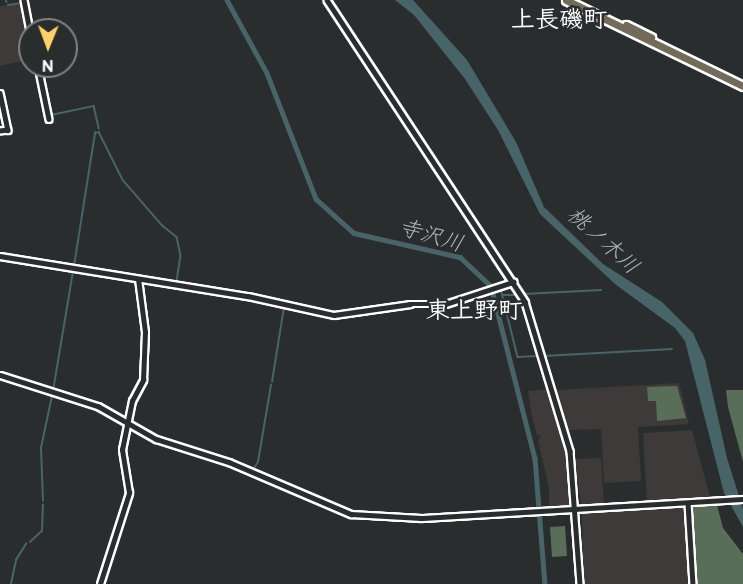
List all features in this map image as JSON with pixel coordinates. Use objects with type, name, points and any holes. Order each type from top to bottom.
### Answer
[{"type":"highway","points":[[566,0],[743,84]]},
{"type":"highway","points":[[575,0],[743,84]]},
{"type":"street","points":[[24,0],[28,18]]},
{"type":"street","points":[[327,0],[513,282],[528,310],[568,439],[576,510],[580,584]]},
{"type":"street","points":[[40,78],[49,119]]},
{"type":"street","points":[[0,93],[8,130],[0,131]]},
{"type":"street","points":[[0,256],[334,315],[410,304],[446,304],[513,282]]},
{"type":"street","points":[[100,584],[129,493],[122,452],[132,401],[143,376],[146,323],[138,301],[138,279]]},
{"type":"street","points":[[0,375],[98,406],[168,444],[229,462],[351,514],[421,518],[743,499]]},
{"type":"street","points":[[688,503],[693,584]]},
{"type":"shaded area","points":[[22,4],[26,18],[18,18],[18,62],[0,66],[0,6]]},
{"type":"shaded area","points":[[679,383],[689,424],[638,427],[641,481],[604,483],[601,430],[605,429],[568,430],[557,390]]},
{"type":"shaded area","points":[[551,389],[569,457],[570,509],[549,510],[549,488],[538,440],[541,435],[537,435],[532,417],[528,391]]},
{"type":"shaded area","points":[[692,430],[711,500],[647,503],[643,433]]},
{"type":"shaded area","points":[[601,458],[604,506],[582,508],[574,459]]},
{"type":"shaded area","points":[[686,506],[691,584],[583,584],[582,513]]},
{"type":"green space","points":[[677,386],[686,418],[657,421],[656,401],[648,401],[647,387]]},
{"type":"green space","points":[[726,390],[743,390],[743,462],[728,407]]},
{"type":"green space","points":[[717,505],[723,528],[743,554],[743,584],[695,584],[690,506]]},
{"type":"green space","points":[[565,526],[567,556],[552,557],[550,527]]},
{"type":"water","points":[[395,0],[413,0],[467,60],[516,142],[544,207],[603,264],[662,302],[693,333],[705,360],[727,458],[743,509],[743,527],[724,493],[685,341],[675,328],[615,284],[540,214],[498,130],[465,79],[414,15]]},
{"type":"waterway","name":"寺沢川","points":[[227,0],[267,73],[316,199],[354,233],[460,257],[491,286],[535,458],[545,584]]},
{"type":"waterway","points":[[8,5],[22,3]]},
{"type":"waterway","points":[[38,78],[46,115]]},
{"type":"waterway","points":[[51,115],[94,106],[99,128]]},
{"type":"waterway","points":[[74,266],[95,133],[99,132],[123,180],[162,225],[177,237],[181,256],[177,282]]},
{"type":"waterway","points":[[53,391],[73,271]]},
{"type":"waterway","points":[[501,289],[518,357],[539,356]]},
{"type":"waterway","points":[[524,294],[601,290]]},
{"type":"waterway","points":[[503,295],[519,295]]},
{"type":"waterway","points":[[272,382],[284,307]]},
{"type":"waterway","points":[[544,356],[672,349]]},
{"type":"waterway","points":[[253,470],[258,462],[271,385]]},
{"type":"waterway","points":[[43,501],[41,448],[52,396]]},
{"type":"waterway","points":[[30,542],[42,531],[43,505]]},
{"type":"waterway","points":[[11,584],[16,560],[26,544]]},
{"type":"district","name":"上長磯町","points":[[559,20]]},
{"type":"district","name":"東上野町","points":[[474,311]]},
{"type":"water label","name":"桃ノ木川","points":[[603,241]]}]
